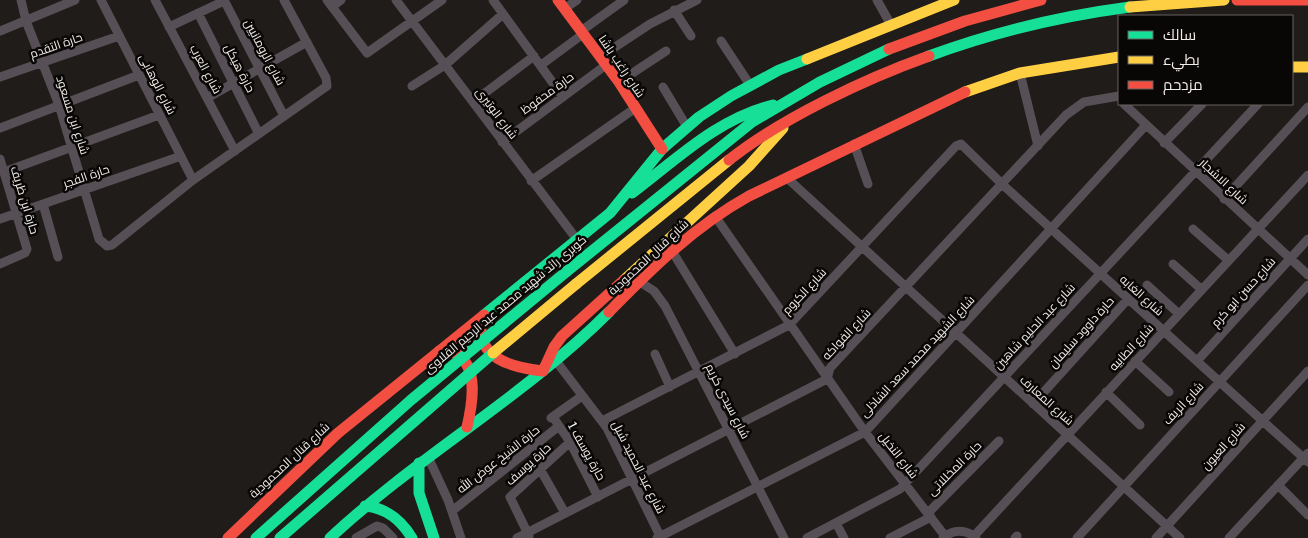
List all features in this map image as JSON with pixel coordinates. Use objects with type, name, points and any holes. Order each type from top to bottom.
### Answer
[{"type":"main road","name":"شارع قنال المحمودية","points":[[228,538],[338,433],[438,351],[578,241],[624,199],[662,149],[687,127],[750,84],[808,57],[952,0]]},
{"type":"main road","points":[[624,199],[731,120],[756,109],[783,103],[853,65],[890,49],[965,21],[1040,0]]},
{"type":"main road","points":[[280,538],[426,409],[576,284],[733,157],[787,122],[899,68],[1008,30],[1101,10],[1164,2],[1224,0]]},
{"type":"main road","points":[[1237,0],[1308,0]]},
{"type":"main road","name":"شارع راغب باشا","points":[[561,4],[619,82],[634,109],[662,149]]},
{"type":"main road","name":"شارع قنال المحمودية","points":[[330,538],[365,506],[423,460],[556,361],[672,251],[715,216],[749,196],[967,91],[1020,73],[1118,57]]},
{"type":"main road","points":[[1293,66],[1308,67]]},
{"type":"main road","name":"كوبرى رائد شهيد محمد عبد الرحيم القلاوى","points":[[256,538],[389,418],[721,146],[750,123],[783,103]]},
{"type":"main road","points":[[482,318],[479,328],[480,339],[497,359],[515,367],[543,371],[551,353],[562,336],[749,166],[787,122]]},
{"type":"main road","points":[[438,351],[455,353],[472,375],[473,397],[467,427]]},
{"type":"main road","points":[[423,460],[417,480],[418,498],[434,538]]},
{"type":"main road","points":[[365,506],[381,508],[395,516],[412,538]]},
{"type":"street","name":"شارع ابن مسعود","points":[[21,0],[26,21],[59,105],[102,244],[112,244],[193,180]]},
{"type":"street","points":[[0,31],[75,0]]},
{"type":"street","name":"شارع الوهابى","points":[[101,0],[193,180]]},
{"type":"street","name":"شارع العرب","points":[[155,0],[235,151]]},
{"type":"street","points":[[169,27],[224,0]]},
{"type":"street","name":"شارع الرومانيين","points":[[224,0],[284,116]]},
{"type":"street","points":[[193,180],[327,86],[326,78],[284,0]]},
{"type":"street","points":[[341,0],[329,3],[368,52],[442,0]]},
{"type":"street","name":"شارع الوتيرى","points":[[396,0],[578,241]]},
{"type":"street","points":[[493,0],[563,97]]},
{"type":"street","points":[[561,4],[577,0]]},
{"type":"street","points":[[541,65],[624,0]]},
{"type":"street","points":[[877,0],[891,25]]},
{"type":"street","name":"حارة محفوظ","points":[[502,142],[563,97],[603,61],[650,24],[692,1]]},
{"type":"street","points":[[674,10],[692,36]]},
{"type":"street","name":"حارة هيكل","points":[[198,14],[259,134]]},
{"type":"street","points":[[412,86],[445,65],[503,14]]},
{"type":"street","name":"حارة التقدم","points":[[0,78],[119,36]]},
{"type":"street","points":[[721,40],[750,84]]},
{"type":"street","points":[[207,98],[307,42]]},
{"type":"street","points":[[619,82],[666,50]]},
{"type":"street","points":[[472,102],[534,56]]},
{"type":"street","points":[[1020,73],[1038,146]]},
{"type":"street","points":[[0,128],[139,75]]},
{"type":"street","points":[[663,87],[687,127]]},
{"type":"street","name":"شارع الفواكه","points":[[517,538],[529,535],[566,513],[827,379],[830,368],[1078,105],[1092,99],[1118,97]]},
{"type":"street","name":"شارع الاشجار","points":[[1125,105],[1308,275]]},
{"type":"street","points":[[1164,143],[1201,105]]},
{"type":"street","name":"شارع عبد الحليم شاهين","points":[[808,538],[894,493],[905,483],[1257,105]]},
{"type":"street","points":[[1224,198],[1308,107]]},
{"type":"street","points":[[532,181],[634,109]]},
{"type":"street","points":[[2,167],[71,147],[160,114]]},
{"type":"street","name":"شارع الشهيد محمد سعد الشاذلى","points":[[659,538],[865,432],[1146,125]]},
{"type":"street","points":[[854,144],[868,184]]},
{"type":"street","name":"شارع الغابه","points":[[961,144],[1100,274],[1306,458]]},
{"type":"street","name":"شارع الكروم","points":[[602,421],[789,326],[956,146],[961,144]]},
{"type":"street","name":"حارة الفجر","points":[[0,219],[181,156]]},
{"type":"street","name":"حارة ابن ظريف","points":[[0,264],[25,253],[27,249],[2,167]]},
{"type":"street","name":"شارع الطابيه","points":[[975,537],[1066,434],[1308,175]]},
{"type":"street","name":"شارع المعارف","points":[[787,178],[1180,538]]},
{"type":"street","points":[[43,204],[58,257]]},
{"type":"street","name":"شارع النخيل","points":[[715,216],[789,326],[865,432],[944,537]]},
{"type":"street","points":[[1193,229],[1228,260]]},
{"type":"street","name":"شارع حسن ابو كرم","points":[[1197,361],[1308,239]]},
{"type":"street","points":[[672,251],[735,354]]},
{"type":"street","points":[[1173,264],[1201,290]]},
{"type":"street","name":"شارع سيدى كريم","points":[[640,282],[659,298],[729,429],[784,538]]},
{"type":"street","points":[[1147,285],[1179,314]]},
{"type":"street","name":"شارع الريف","points":[[1077,538],[1308,285]]},
{"type":"street","name":"حارة داوود سليمان","points":[[1033,404],[1128,299]]},
{"type":"street","points":[[655,354],[670,388]]},
{"type":"street","name":"شارع عبد الحميد شبل","points":[[556,361],[602,421],[659,538]]},
{"type":"street","points":[[1135,361],[1170,392]]},
{"type":"street","name":"شارع العيون","points":[[1156,538],[1308,371]]},
{"type":"street","points":[[1106,392],[1140,424]]},
{"type":"street","name":"حارة يوسف 1","points":[[582,396],[552,418],[570,442],[598,497]]},
{"type":"street","name":"حارة الشيخ عوض الله","points":[[452,511],[559,426]]},
{"type":"street","name":"حارة يوسف","points":[[529,535],[510,497],[570,442]]},
{"type":"street","name":"حارة المخللاتى","points":[[890,538],[929,515],[999,442]]},
{"type":"street","points":[[1229,538],[1306,458]]},
{"type":"street","points":[[423,460],[452,511],[461,538]]},
{"type":"street","points":[[540,469],[566,513]]},
{"type":"street","points":[[1278,486],[1308,515]]},
{"type":"street","points":[[836,523],[844,538]]},
{"type":"street","points":[[356,538],[377,526],[383,528],[393,538]]},
{"type":"street","points":[[944,537],[962,531],[975,537]]},
{"type":"traffic: fast","points":[[929,56],[978,39],[1028,26],[1130,7]]},
{"type":"traffic: fast","points":[[566,272],[752,122],[820,82],[889,49]]},
{"type":"traffic: fast","points":[[484,315],[610,213],[662,149],[699,117],[731,96],[779,70],[807,59]]},
{"type":"traffic: fast","points":[[632,193],[716,130],[753,111],[773,105]]},
{"type":"traffic: fast","points":[[256,538],[411,400],[566,272]]},
{"type":"traffic: fast","points":[[330,538],[399,480],[542,372],[609,312]]},
{"type":"traffic: fast","points":[[280,538],[493,353]]},
{"type":"traffic: fast","points":[[419,463],[419,493],[434,538]]},
{"type":"traffic: fast","points":[[365,506],[380,509],[393,516],[412,538]]},
{"type":"traffic: slow","points":[[807,59],[954,0]]},
{"type":"traffic: slow","points":[[1130,7],[1224,0]]},
{"type":"traffic: slow","points":[[965,92],[1020,73],[1118,57]]},
{"type":"traffic: slow","points":[[1293,67],[1308,67]]},
{"type":"traffic: slow","points":[[624,280],[749,166],[783,128]]},
{"type":"traffic: slow","points":[[576,284],[729,160]]},
{"type":"traffic: slow","points":[[493,353],[576,284]]},
{"type":"traffic: jam","points":[[558,0],[619,82],[662,149]]},
{"type":"traffic: jam","points":[[889,49],[965,21],[1041,0]]},
{"type":"traffic: jam","points":[[1237,0],[1308,0]]},
{"type":"traffic: jam","points":[[729,160],[774,129],[825,101],[878,76],[929,56]]},
{"type":"traffic: jam","points":[[609,312],[692,234],[729,208],[749,196],[965,92]]},
{"type":"traffic: jam","points":[[482,318],[481,332],[484,343],[497,358],[518,367],[543,371],[554,347],[562,336],[624,280]]},
{"type":"traffic: jam","points":[[228,538],[338,433],[484,315]]},
{"type":"traffic: jam","points":[[439,351],[455,353],[463,359],[468,367],[471,377],[472,398],[467,427]]}]
